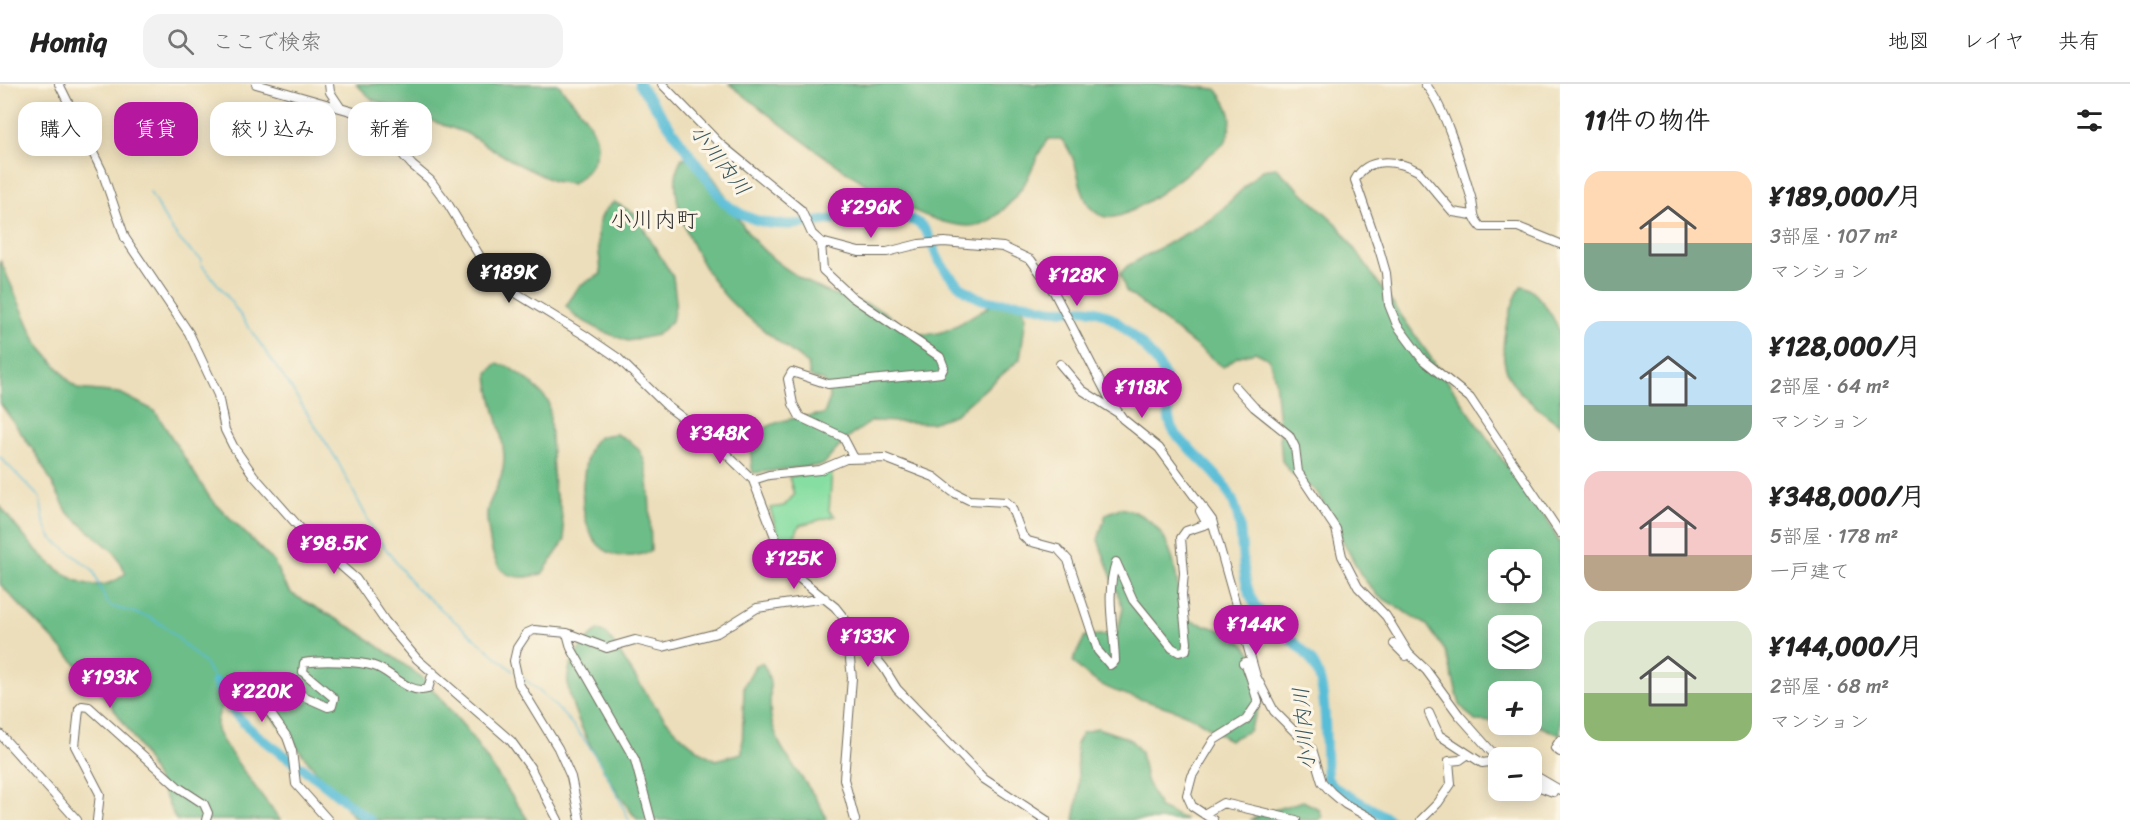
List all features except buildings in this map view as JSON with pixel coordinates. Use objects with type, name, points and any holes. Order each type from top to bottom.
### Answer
[{"type":"street","points":[[59,84],[102,171],[125,238],[189,333],[218,395],[225,430],[233,446],[254,476],[308,536],[356,579],[385,621],[417,659],[511,741],[530,766],[558,820]]},
{"type":"street","points":[[256,84],[354,112],[383,132],[412,165],[430,180],[448,204],[490,273],[503,285],[618,358],[668,406],[714,442],[753,480],[784,560],[800,579],[825,598],[884,668],[897,689],[984,779],[1046,820]]},
{"type":"street","points":[[329,84],[330,92],[340,107]]},
{"type":"street","points":[[662,84],[720,144],[801,210],[813,234],[821,242],[859,252],[887,252],[919,244],[944,242],[1004,247],[1031,260],[1054,292],[1120,414]]},
{"type":"street","points":[[1425,84],[1432,91],[1452,140],[1473,201],[1472,215],[1481,227],[1518,227],[1560,244]]},
{"type":"street","points":[[1472,215],[1453,212],[1413,168],[1382,162],[1371,164],[1359,172],[1355,180],[1380,252],[1386,273],[1389,305],[1397,324],[1423,360],[1470,398],[1560,533]]},
{"type":"street","points":[[821,242],[824,270],[867,308],[940,357],[944,367],[941,373],[828,384],[792,372],[788,379],[793,404],[800,417],[843,437],[854,458]]},
{"type":"street","points":[[1060,364],[1082,390],[1101,405],[1120,414],[1159,448],[1212,520],[1258,702],[1246,720],[1214,740],[1192,776],[1187,795],[1192,806],[1213,820]]},
{"type":"street","points":[[1235,386],[1254,407],[1288,435],[1295,447],[1298,472],[1318,498],[1336,529],[1342,556],[1358,587],[1386,616],[1416,660],[1488,747]]},
{"type":"street","points":[[753,480],[769,475],[820,470],[854,458],[885,458],[934,477],[953,492],[969,500],[1006,502],[1011,506],[1022,535],[1028,542],[1058,549],[1068,560],[1098,651],[1110,665],[1115,661],[1109,601],[1110,580],[1116,562],[1133,600],[1172,648],[1179,652],[1186,650],[1181,538],[1186,531],[1207,524],[1200,511],[1203,507]]},
{"type":"street","points":[[580,820],[571,777],[558,748],[519,684],[514,661],[517,648],[527,633],[534,630],[567,633],[607,648],[635,640],[663,647],[717,633],[757,608],[825,598]]},
{"type":"street","points":[[846,621],[852,678],[844,779],[855,820]]},
{"type":"street","points":[[567,633],[571,648],[635,760],[651,820]]},
{"type":"street","points":[[1394,644],[1408,658],[1416,660]]},
{"type":"street","points":[[1243,663],[1245,662],[1274,711],[1312,749],[1322,782],[1360,817],[1374,820]]},
{"type":"street","points":[[328,820],[294,780],[292,751],[287,737],[257,694],[256,689],[259,682],[268,681],[328,707],[333,706],[334,698],[303,672],[304,663],[374,666],[412,688],[422,691],[428,689],[433,672]]},
{"type":"street","points":[[97,820],[100,794],[75,746],[79,710],[82,706],[89,707],[177,787],[204,804],[208,813],[206,820]]},
{"type":"street","points":[[1429,713],[1439,735],[1467,755],[1482,763],[1488,762]]},
{"type":"street","points":[[0,734],[77,820]]},
{"type":"street","points":[[1560,740],[1555,748],[1560,752]]},
{"type":"street","points":[[1421,820],[1438,803],[1451,784],[1449,761],[1460,760],[1467,755]]},
{"type":"street","points":[[1542,784],[1560,793]]},
{"type":"street","points":[[1204,814],[1223,803],[1296,820]]},
{"type":"green space","points":[[356,84],[558,84],[589,122],[595,134],[597,146],[595,158],[587,171],[572,184],[553,181],[514,162],[466,133],[432,121],[432,102],[379,102],[373,100]]},
{"type":"green space","points":[[729,84],[1171,84],[1216,89],[1229,109],[1231,121],[1225,143],[1155,197],[1114,217],[1100,215],[1090,207],[1067,147],[1061,139],[1048,139],[1025,183],[1000,213],[990,220],[965,226],[933,219],[856,178]]},
{"type":"green space","points":[[682,158],[692,158],[711,174],[749,234],[783,267],[825,291],[877,308],[916,333],[937,333],[960,324],[994,304],[1007,300],[1020,300],[1026,317],[1020,359],[956,414],[931,423],[872,421],[846,439],[823,465],[753,473],[751,455],[753,442],[760,433],[781,421],[824,414],[830,398],[824,381],[810,377],[808,364],[732,303],[709,274],[680,213],[676,192],[676,174]]},
{"type":"green space","points":[[1276,168],[1337,224],[1504,462],[1547,519],[1560,544],[1560,735],[1542,727],[1542,681],[1488,681],[1488,722],[1475,721],[1460,705],[1446,652],[1427,625],[1377,595],[1361,575],[1317,492],[1292,474],[1282,461],[1275,379],[1269,359],[1255,352],[1237,357],[1223,367],[1126,291],[1120,274],[1127,266],[1212,219],[1262,170]]},
{"type":"green space","points":[[614,202],[634,213],[673,277],[676,301],[672,321],[657,335],[628,341],[604,332],[576,317],[566,306],[580,285],[601,274],[599,225],[606,209]]},
{"type":"green space","points":[[0,260],[37,343],[71,383],[78,389],[120,393],[155,411],[210,498],[274,562],[284,584],[292,594],[357,631],[423,678],[467,730],[528,820],[356,820],[274,719],[258,705],[231,697],[220,712],[217,730],[235,759],[280,820],[176,820],[145,758],[110,704],[80,668],[0,584],[0,506],[39,553],[73,579],[91,585],[109,583],[126,573],[115,553],[68,513],[38,457],[0,403]]},
{"type":"green space","points":[[1521,286],[1539,298],[1555,322],[1560,335],[1560,425],[1536,407],[1514,385],[1504,362],[1504,335],[1511,309]]},
{"type":"green space","points":[[496,364],[507,366],[532,383],[549,402],[554,489],[561,510],[565,540],[542,574],[529,577],[510,575],[503,571],[494,557],[491,546],[487,510],[504,466],[502,438],[488,373]]},
{"type":"green space","points":[[616,434],[631,442],[640,451],[647,474],[651,551],[632,556],[616,555],[603,549],[587,526],[584,510],[584,475],[590,447],[599,437]]},
{"type":"green space","points":[[826,470],[832,472],[829,511],[835,516],[800,525],[793,539],[803,560],[795,568],[782,549],[770,508],[784,506],[794,495],[789,477]]},
{"type":"green space","points":[[1120,508],[1138,513],[1162,534],[1174,565],[1180,615],[1221,630],[1235,638],[1256,659],[1264,687],[1262,700],[1249,731],[1230,740],[1190,716],[1112,690],[1098,683],[1073,661],[1085,636],[1117,634],[1123,608],[1098,540],[1106,514]]},
{"type":"green space","points":[[598,630],[607,634],[667,721],[698,749],[716,760],[742,753],[744,686],[755,666],[762,663],[768,676],[771,718],[778,740],[817,800],[827,820],[638,820],[617,792],[593,750],[582,729],[569,689],[568,675],[572,662],[583,645]]},
{"type":"green space","points":[[1097,728],[1130,739],[1141,752],[1146,780],[1160,808],[1186,820],[1074,820],[1079,792],[1076,744],[1082,733]]},
{"type":"green space","points":[[1303,801],[1319,809],[1322,817],[1319,820],[1250,820],[1261,814]]},
{"type":"waterway","name":"小川内川","points":[[639,84],[724,202],[747,217],[770,223],[793,224],[864,215],[888,215],[912,220],[923,227],[947,273],[975,296],[987,301],[1027,304],[1052,310],[1095,311],[1108,316],[1133,336],[1150,354],[1163,373],[1167,387],[1170,421],[1175,433],[1221,481],[1232,499],[1239,522],[1246,583],[1256,606],[1264,616],[1306,653],[1314,664],[1322,686],[1325,712],[1327,778],[1332,786],[1391,820]]},
{"type":"waterway","points":[[150,192],[171,229],[184,245],[201,259],[201,264],[224,292],[289,385],[337,460],[377,537],[414,586],[513,671]]},
{"type":"waterway","points":[[0,457],[40,498],[44,522],[51,538],[93,570],[106,602],[113,607],[149,617],[166,627],[206,665],[216,682]]},
{"type":"waterway","points":[[522,677],[557,708],[585,741],[609,778],[629,820]]},
{"type":"waterway","points":[[216,682],[224,698],[245,725],[370,820]]},
{"type":"district","name":"小川内町","points":[[654,219]]}]
